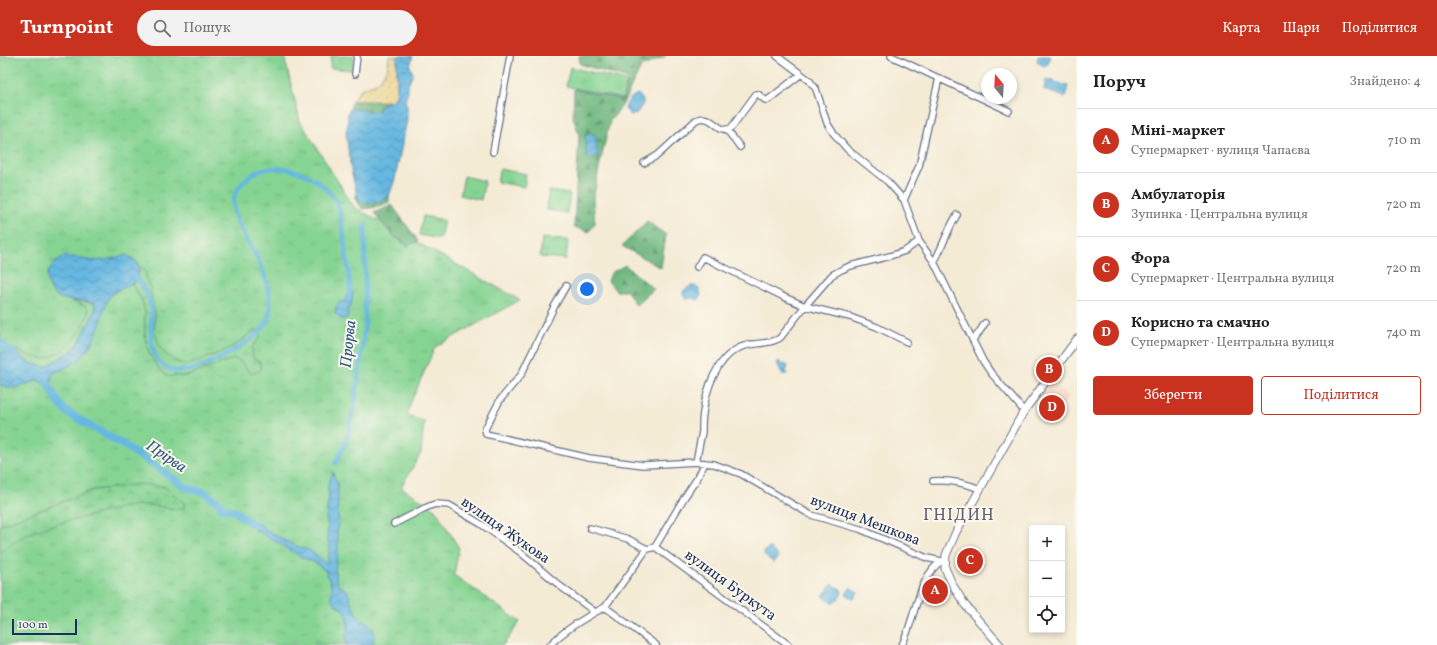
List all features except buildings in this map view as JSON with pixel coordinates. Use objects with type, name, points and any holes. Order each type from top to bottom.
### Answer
[{"type":"street","points":[[355,74],[357,56]]},
{"type":"street","points":[[493,152],[510,56]]},
{"type":"street","points":[[776,56],[809,80],[816,88],[827,123],[834,134],[848,149],[888,182],[904,200],[919,241],[934,262],[973,338],[983,361],[991,373],[1024,411]]},
{"type":"street","points":[[891,56],[1009,111]]},
{"type":"street","points":[[727,130],[731,128],[756,94],[765,100],[768,100],[801,74]]},
{"type":"street","points":[[904,200],[919,166],[939,78]]},
{"type":"street","points":[[644,163],[658,156],[696,120],[700,118],[706,118],[723,130],[727,130],[740,147]]},
{"type":"street","points":[[934,262],[944,245],[950,226],[957,215]]},
{"type":"street","points":[[696,462],[707,394],[723,359],[740,347],[750,344],[774,342],[780,338],[825,283],[841,270],[904,251],[919,241]]},
{"type":"street","points":[[697,267],[703,257],[805,306],[850,317],[876,327],[907,342]]},
{"type":"street","name":"вулиця Мешкова","points":[[566,286],[554,307],[521,375],[500,400],[485,429],[486,434],[589,458],[635,464],[666,465],[696,462],[714,464],[740,474],[811,515],[860,529],[927,558],[943,561]]},
{"type":"street","points":[[973,338],[978,334],[985,323]]},
{"type":"street","points":[[902,645],[922,588],[931,573],[943,561],[956,532],[1024,411],[1077,339]]},
{"type":"street","points":[[550,645],[557,637],[595,612],[606,607],[647,549],[655,546],[698,477],[705,463]]},
{"type":"street","points":[[933,481],[959,482],[980,489]]},
{"type":"street","name":"вулиця Жукова","points":[[394,524],[435,504],[449,505],[481,524],[520,552],[560,586],[595,612]]},
{"type":"street","points":[[590,528],[628,539],[647,549]]},
{"type":"street","name":"вулиця Буркута","points":[[655,546],[789,645]]},
{"type":"street","points":[[943,561],[947,576],[961,598],[1000,645]]},
{"type":"street","points":[[606,607],[656,645]]},
{"type":"shaded area","points":[[1054,377],[1060,382],[1057,387],[1069,396],[1056,415],[1037,401]]},
{"type":"green space","points":[[0,56],[284,56],[300,121],[354,207],[520,300],[435,347],[411,402],[407,416],[424,421],[421,453],[401,487],[435,509],[459,548],[454,575],[520,622],[503,645],[0,645]]},
{"type":"green space","points":[[331,56],[354,56],[352,70],[330,68]]},
{"type":"green space","points":[[579,56],[666,56],[641,67],[622,106],[610,121],[593,199],[595,223],[589,232],[574,227],[579,134],[573,118],[574,89],[623,100],[629,79],[580,64]]},
{"type":"green space","points":[[570,67],[627,81],[622,99],[566,86]]},
{"type":"green space","points":[[352,101],[392,101],[380,106],[378,112],[350,109]]},
{"type":"green space","points":[[500,169],[526,174],[524,187],[497,182]]},
{"type":"green space","points":[[464,176],[485,181],[481,200],[460,195]]},
{"type":"green space","points":[[549,191],[570,194],[567,213],[546,210]]},
{"type":"green space","points":[[357,195],[361,202],[367,204],[389,196],[389,202],[377,207],[362,209],[355,197]]},
{"type":"green space","points":[[392,205],[418,241],[407,246],[392,235],[374,213]]},
{"type":"green space","points":[[423,216],[444,220],[440,239],[419,235]]},
{"type":"green space","points":[[647,221],[666,235],[661,268],[622,246]]},
{"type":"green space","points":[[542,238],[568,240],[566,259],[540,257]]},
{"type":"green space","points":[[136,261],[146,273],[146,279],[150,288],[155,315],[154,329],[160,348],[168,356],[177,362],[187,365],[219,353],[235,345],[256,329],[261,336],[252,348],[253,358],[260,362],[260,371],[250,373],[240,361],[233,359],[187,376],[167,376],[162,372],[149,352],[146,340],[143,303],[132,285],[138,279],[139,269]]},
{"type":"green space","points":[[625,265],[654,289],[636,305],[627,291],[616,291],[608,281],[611,273]]},
{"type":"green space","points":[[71,301],[95,304],[95,311],[76,348],[46,367],[32,364],[8,347],[37,358],[47,358],[61,351],[73,339],[83,325],[89,311],[85,306]]},
{"type":"green space","points":[[140,484],[165,487],[184,503],[184,509],[147,505],[113,510],[55,524],[32,532],[10,545],[0,553],[0,525],[94,490]]},
{"type":"sand","points":[[389,56],[397,56],[397,90],[395,99],[392,101],[352,101],[361,89],[379,82],[388,67]]},
{"type":"water","points":[[397,56],[413,56],[410,66],[413,74],[408,85],[408,92],[405,100],[407,107],[407,120],[395,179],[389,196],[375,203],[364,203],[360,202],[357,195],[351,170],[346,133],[348,114],[350,109],[378,112],[382,105],[395,99],[397,90]]},
{"type":"water","points":[[1038,56],[1050,56],[1048,64],[1044,66],[1037,62]]},
{"type":"water","points":[[1046,79],[1068,86],[1065,97],[1044,90]]},
{"type":"water","points":[[638,94],[643,100],[643,104],[636,114],[630,115],[625,108],[633,96]]},
{"type":"water","points":[[595,134],[598,157],[587,158],[585,135]]},
{"type":"water","points":[[126,255],[136,261],[139,269],[138,280],[111,295],[106,304],[99,327],[91,344],[80,359],[75,363],[52,374],[51,391],[39,380],[15,388],[0,385],[0,353],[6,353],[6,348],[8,347],[32,364],[46,367],[76,348],[95,311],[95,304],[67,300],[55,295],[51,289],[47,277],[49,270],[54,264],[63,256],[98,260]]},
{"type":"water","points":[[691,286],[695,286],[699,289],[701,295],[698,300],[692,298],[686,299],[683,294],[684,290]]},
{"type":"water","points":[[353,293],[351,307],[348,308],[348,317],[344,319],[340,318],[335,313],[336,306],[339,303],[346,301],[346,295]]},
{"type":"water","points":[[779,361],[781,364],[787,365],[787,374],[782,374],[777,363]]},
{"type":"water","points":[[333,472],[338,485],[339,520],[337,531],[338,551],[335,572],[336,581],[338,585],[347,590],[355,612],[373,628],[373,645],[346,645],[345,637],[348,627],[346,612],[334,603],[331,597],[332,588],[326,571],[315,563],[301,557],[256,530],[245,520],[256,522],[290,543],[310,550],[327,564],[330,548],[327,538],[328,528],[326,518],[329,494],[328,486]]},
{"type":"water","points":[[770,547],[778,557],[774,563],[764,555],[764,552]]},
{"type":"water","points":[[832,584],[841,589],[842,593],[834,603],[823,596]]},
{"type":"water","points":[[851,587],[858,592],[854,599],[846,594]]},
{"type":"waterway","points":[[138,280],[146,292],[150,302],[152,346],[156,357],[163,365],[171,369],[179,371],[199,368],[229,353],[253,337],[263,328],[267,320],[270,311],[269,292],[260,264],[238,222],[235,213],[235,195],[239,187],[248,177],[259,171],[271,168],[284,168],[309,176],[320,183],[337,201],[342,225],[349,278],[350,289],[348,300]]},
{"type":"waterway","name":"Прорва","points":[[336,463],[346,442],[355,403],[365,324],[365,225]]},
{"type":"waterway","name":"Прірва","points":[[0,343],[13,354]]},
{"type":"waterway","name":"Прірва","points":[[46,381],[60,405],[68,413],[122,444],[185,487],[204,492],[217,501],[222,508],[234,511],[254,525]]},
{"type":"place","name":"Амбулаторія","points":[[1049,370]]},
{"type":"place","name":"Корисно та смачно","points":[[1052,408]]},
{"type":"place","name":"Фора","points":[[970,561]]},
{"type":"place","name":"Міні-маркет","points":[[935,591]]},
{"type":"district","name":"ГНІДИН","points":[[959,515]]}]
